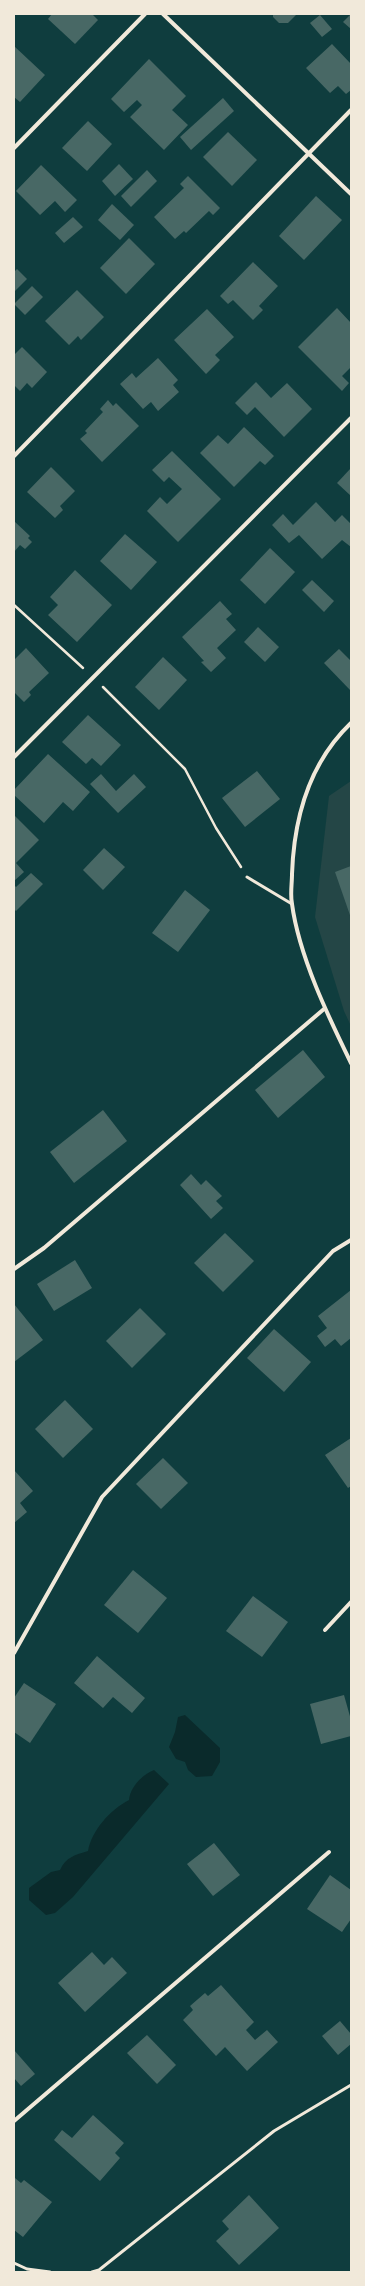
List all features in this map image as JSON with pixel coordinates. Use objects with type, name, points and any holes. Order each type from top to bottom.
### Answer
[{"type":"street","points":[[14,148],[145,14]]},
{"type":"street","points":[[163,14],[310,153],[351,194]]},
{"type":"street","points":[[14,456],[351,110]]},
{"type":"street","points":[[14,757],[351,418]]},
{"type":"street","points":[[351,723],[339,734],[320,761],[308,787],[299,818],[294,854],[292,904],[302,943],[324,1009],[351,1063]]},
{"type":"street","points":[[14,1269],[44,1248],[324,1009]]},
{"type":"street","points":[[14,1653],[102,1497],[334,1251],[351,1240]]},
{"type":"street","points":[[325,1630],[351,1602]]},
{"type":"street","points":[[14,2121],[329,1852]]},
{"type":"lane","points":[[247,877],[292,904]]},
{"type":"lane","points":[[92,2272],[99,2270],[274,2130],[351,2085]]},
{"type":"lane","points":[[14,2263],[27,2269],[50,2272]]},
{"type":"path","points":[[14,605],[93,677],[186,769],[216,828],[247,877]]},
{"type":"shaded area","points":[[351,781],[351,1026],[344,1011],[315,917],[329,796]]},
{"type":"shaded area","points":[[185,1715],[220,1748],[220,1762],[212,1776],[196,1777],[188,1770],[185,1762],[176,1759],[169,1747],[175,1732],[178,1717]]},
{"type":"shaded area","points":[[154,1770],[169,1784],[73,1897],[55,1913],[46,1915],[29,1900],[29,1888],[51,1872],[60,1870],[65,1862],[71,1857],[88,1851],[93,1836],[103,1821],[115,1809],[129,1800],[134,1786]]},
{"type":"building","points":[[52,14],[92,14],[98,20],[75,44],[48,19]]},
{"type":"building","points":[[273,14],[297,14],[288,23],[279,23],[273,17]]},
{"type":"building","points":[[351,14],[351,29],[343,22]]},
{"type":"building","points":[[320,15],[332,29],[322,37],[310,23]]},
{"type":"building","points":[[332,44],[351,64],[351,90],[346,94],[338,86],[330,93],[306,68]]},
{"type":"building","points":[[14,46],[45,75],[20,102],[14,97]]},
{"type":"building","points":[[149,59],[186,96],[172,110],[188,125],[164,150],[130,117],[142,105],[137,100],[124,112],[111,99]]},
{"type":"building","points":[[223,98],[234,111],[191,150],[180,137]]},
{"type":"building","points":[[88,121],[112,144],[87,171],[62,148]]},
{"type":"building","points":[[228,132],[257,160],[232,186],[203,157]]},
{"type":"building","points":[[119,164],[133,179],[115,196],[102,181]]},
{"type":"building","points":[[41,165],[77,200],[65,212],[55,201],[40,215],[16,191]]},
{"type":"building","points":[[147,170],[157,181],[131,207],[121,196]]},
{"type":"building","points":[[188,176],[220,208],[213,215],[209,211],[186,233],[184,231],[175,239],[154,217],[184,188],[180,184]]},
{"type":"building","points":[[316,196],[342,220],[304,260],[279,236]]},
{"type":"building","points":[[112,204],[134,225],[120,240],[98,220]]},
{"type":"building","points":[[73,217],[83,227],[64,243],[55,233]]},
{"type":"building","points":[[129,238],[155,264],[126,294],[100,268]]},
{"type":"building","points":[[253,262],[278,286],[259,306],[263,310],[253,320],[233,300],[228,304],[220,296]]},
{"type":"building","points":[[17,269],[27,279],[14,292],[14,272]]},
{"type":"building","points":[[32,286],[43,297],[25,315],[14,304]]},
{"type":"building","points":[[77,290],[104,317],[81,340],[78,336],[69,345],[45,321]]},
{"type":"building","points":[[337,308],[351,323],[351,367],[342,376],[349,383],[342,391],[298,347]]},
{"type":"building","points":[[207,309],[234,337],[215,355],[220,360],[206,374],[174,340]]},
{"type":"building","points":[[22,347],[47,372],[32,388],[27,383],[20,391],[14,385],[14,355]]},
{"type":"building","points":[[158,358],[178,380],[173,385],[179,392],[158,411],[151,402],[143,409],[120,384],[132,373],[136,378]]},
{"type":"building","points":[[256,382],[271,398],[287,383],[312,409],[284,437],[255,407],[247,415],[235,403]]},
{"type":"building","points":[[108,400],[113,406],[116,403],[139,426],[102,462],[80,439],[87,433],[85,431],[103,412],[100,409]]},
{"type":"building","points":[[244,427],[274,456],[265,465],[260,461],[234,487],[200,453],[218,435],[228,444]]},
{"type":"building","points":[[172,451],[221,499],[178,542],[147,511],[160,497],[167,504],[182,489],[169,477],[164,482],[152,470]]},
{"type":"building","points":[[51,467],[75,491],[60,506],[63,510],[55,518],[27,492]]},
{"type":"building","points":[[351,468],[351,496],[337,483]]},
{"type":"building","points":[[316,502],[335,522],[342,515],[351,524],[351,547],[342,540],[322,559],[299,535],[289,543],[272,525],[283,514],[293,525]]},
{"type":"building","points":[[14,521],[30,536],[28,538],[32,542],[25,549],[20,545],[14,552]]},
{"type":"building","points":[[125,534],[157,562],[131,590],[100,561]]},
{"type":"building","points":[[270,548],[295,572],[265,604],[240,580]]},
{"type":"building","points":[[75,570],[112,605],[77,642],[48,615],[58,605],[50,597]]},
{"type":"building","points":[[312,580],[334,601],[324,612],[302,590]]},
{"type":"building","points":[[220,601],[232,614],[226,619],[236,630],[217,648],[226,658],[211,672],[201,662],[204,661],[182,637]]},
{"type":"building","points":[[258,627],[279,647],[265,662],[244,642]]},
{"type":"building","points":[[26,648],[49,673],[29,692],[31,695],[24,702],[14,692],[14,660]]},
{"type":"building","points":[[339,649],[351,661],[351,691],[324,663]]},
{"type":"building","points":[[163,657],[187,680],[159,710],[135,687]]},
{"type":"building","points":[[88,715],[121,745],[101,766],[92,758],[86,764],[62,742]]},
{"type":"building","points":[[48,754],[90,792],[73,811],[63,802],[44,823],[14,795],[14,790]]},
{"type":"building","points":[[257,771],[280,799],[245,827],[222,798]]},
{"type":"building","points":[[101,774],[116,791],[134,774],[146,787],[118,813],[90,784]]},
{"type":"building","points":[[14,815],[39,840],[16,863],[24,872],[14,881]]},
{"type":"building","points":[[104,848],[125,867],[103,890],[83,870]]},
{"type":"building","points":[[351,866],[351,918],[335,872]]},
{"type":"building","points":[[31,873],[43,884],[16,911],[14,909],[14,885],[16,887]]},
{"type":"building","points":[[185,890],[210,910],[178,952],[152,933]]},
{"type":"building","points":[[303,1050],[325,1077],[278,1118],[255,1090]]},
{"type":"building","points":[[103,1110],[127,1141],[74,1183],[50,1152]]},
{"type":"building","points":[[191,1174],[201,1185],[206,1180],[222,1196],[216,1201],[223,1208],[211,1219],[180,1185]]},
{"type":"building","points":[[225,1233],[254,1261],[223,1292],[194,1263]]},
{"type":"building","points":[[75,1260],[92,1288],[54,1311],[37,1284]]},
{"type":"building","points":[[351,1290],[351,1338],[341,1346],[335,1339],[325,1347],[317,1336],[327,1328],[318,1316]]},
{"type":"building","points":[[14,1304],[43,1340],[14,1362]]},
{"type":"building","points":[[140,1308],[166,1334],[132,1368],[106,1341]]},
{"type":"building","points":[[274,1329],[311,1362],[284,1392],[247,1358]]},
{"type":"building","points":[[65,1400],[93,1429],[63,1458],[35,1429]]},
{"type":"building","points":[[351,1438],[351,1486],[348,1488],[325,1455]]},
{"type":"building","points":[[163,1458],[188,1483],[161,1509],[136,1484]]},
{"type":"building","points":[[14,1470],[33,1491],[20,1503],[27,1512],[14,1523]]},
{"type":"building","points":[[133,1570],[167,1598],[138,1633],[104,1605]]},
{"type":"building","points":[[253,1596],[288,1622],[262,1657],[226,1631]]},
{"type":"building","points":[[97,1656],[145,1698],[132,1713],[113,1697],[103,1708],[74,1683]]},
{"type":"building","points":[[24,1683],[56,1704],[30,1743],[14,1732],[14,1698]]},
{"type":"building","points":[[344,1695],[351,1720],[351,1736],[321,1744],[310,1704]]},
{"type":"building","points":[[214,1843],[240,1875],[213,1896],[187,1864]]},
{"type":"building","points":[[330,1875],[351,1890],[351,1919],[342,1932],[307,1909]]},
{"type":"building","points":[[92,1952],[104,1965],[112,1957],[127,1973],[85,2012],[58,1983]]},
{"type":"building","points":[[221,1985],[254,2022],[246,2030],[255,2040],[267,2030],[278,2042],[247,2071],[225,2047],[216,2056],[183,2020],[193,2010],[190,2006],[205,1993],[208,1996]]},
{"type":"building","points":[[340,2021],[351,2034],[351,2044],[338,2055],[322,2036]]},
{"type":"building","points":[[147,2035],[176,2065],[157,2084],[127,2053]]},
{"type":"building","points":[[14,2050],[35,2074],[21,2086],[14,2078]]},
{"type":"building","points":[[93,2115],[124,2143],[115,2153],[120,2158],[100,2181],[54,2140],[62,2130],[72,2138]]},
{"type":"building","points":[[15,2178],[21,2183],[24,2180],[52,2202],[23,2237],[14,2230]]},
{"type":"building","points":[[249,2195],[279,2228],[239,2265],[216,2241],[229,2229],[222,2221]]}]
